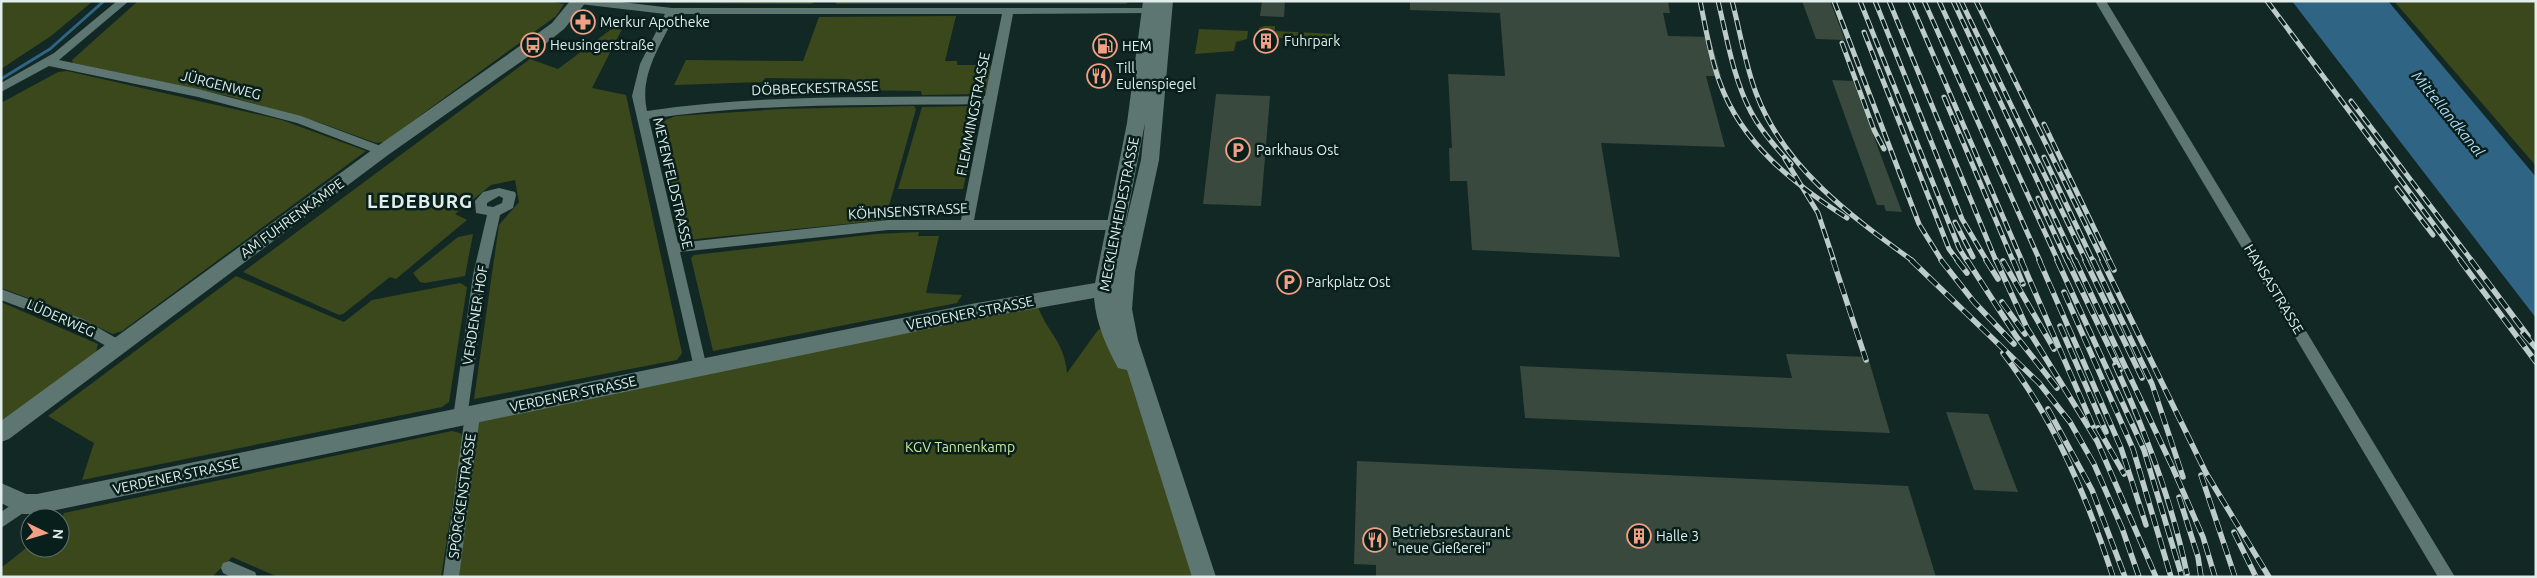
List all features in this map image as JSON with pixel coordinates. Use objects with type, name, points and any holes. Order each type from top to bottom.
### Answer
[{"type":"street","points":[[1,88],[49,62],[86,35],[124,1]]},
{"type":"street","points":[[579,1],[672,11],[823,5],[1008,10],[1157,4]]},
{"type":"street","name":"AM FUHRENKAMPE","points":[[1,432],[382,151],[558,26],[579,1]]},
{"type":"street","name":"HANSASTRASSE","points":[[2100,1],[2447,577]]},
{"type":"street","name":"MECKLENHEIDESTRASSE","points":[[1113,286],[1116,225],[1157,4]]},
{"type":"street","name":"MECKLENHEIDESTRASSE","points":[[1157,4],[1157,104],[1146,181],[1113,286],[1103,301],[1108,326],[1152,418],[1204,577]]},
{"type":"street","name":"FLEMMINGSTRASSE","points":[[967,223],[1008,10]]},
{"type":"street","name":"MEYENFELDSTRASSE","points":[[672,11],[638,85],[641,116],[700,368]]},
{"type":"street","name":"JÜRGENWEG","points":[[49,62],[198,93],[301,120],[382,151]]},
{"type":"street","points":[[1140,90],[1157,104]]},
{"type":"street","name":"DÖBBECKESTRASSE","points":[[641,116],[694,108],[784,103],[991,100]]},
{"type":"street","name":"VERDENER HOF","points":[[467,417],[480,276],[494,212]]},
{"type":"street","name":"KÖHNSENSTRASSE","points":[[673,248],[888,225],[967,223],[1116,225]]},
{"type":"street","name":"VERDENER STRASSE","points":[[23,504],[46,502],[700,368],[1113,286]]},
{"type":"street","name":"LÜDERWEG","points":[[1,294],[78,323],[118,346]]},
{"type":"street","name":"SPÖRCKENSTRASSE","points":[[451,577],[467,417]]},
{"type":"street","points":[[1,492],[23,504],[1,521]]},
{"type":"street","points":[[229,568],[249,577]]},
{"type":"green space","points":[[1,1],[93,1],[51,36],[1,69]]},
{"type":"green space","points":[[138,1],[548,1],[564,4],[556,16],[384,142],[376,143],[318,122],[228,96],[73,63],[72,60]]},
{"type":"green space","points":[[662,1],[818,1],[811,4],[667,3]]},
{"type":"green space","points":[[833,1],[1130,1],[1126,4],[837,4]]},
{"type":"green space","points":[[2394,1],[2536,1],[2536,166]]},
{"type":"green space","points":[[956,16],[945,61],[957,61],[957,65],[991,65],[986,92],[982,94],[922,95],[921,91],[851,90],[847,89],[850,79],[765,78],[763,82],[674,85],[686,60],[803,61],[819,17]]},
{"type":"green space","points":[[1275,26],[1275,31],[1337,34],[1337,40],[1258,37],[1259,28]]},
{"type":"green space","points":[[614,27],[623,27],[592,88],[626,95],[682,353],[677,360],[474,399],[499,225],[519,202],[515,180],[491,185],[455,214],[467,220],[396,279],[390,277],[343,314],[339,315],[243,272],[530,59],[558,69]]},
{"type":"green space","points":[[1199,29],[1248,31],[1247,39],[1236,42],[1234,51],[1195,54]]},
{"type":"green space","points":[[67,71],[282,120],[366,151],[122,331],[113,334],[66,312],[1,288],[1,103],[58,72]]},
{"type":"green space","points":[[914,106],[916,109],[885,220],[684,239],[657,126],[660,122],[676,116],[781,109]]},
{"type":"green space","points":[[977,106],[981,110],[963,189],[898,189],[922,107]]},
{"type":"green space","points":[[919,232],[918,236],[939,236],[926,293],[962,295],[957,303],[713,351],[691,258],[694,255],[876,234]]},
{"type":"green space","points":[[473,234],[465,276],[425,283],[420,282],[413,273],[458,237]]},
{"type":"green space","points":[[236,276],[344,322],[372,300],[460,283],[467,287],[449,402],[442,407],[82,480],[94,443],[48,416]]},
{"type":"green space","name":"KGV Tannenkamp","points":[[1036,300],[1043,319],[1062,351],[1067,373],[1098,330],[1108,326],[1152,418],[1197,577],[451,577],[473,415]]},
{"type":"green space","points":[[1,302],[98,344],[95,356],[1,423]]},
{"type":"green space","points":[[452,431],[460,433],[463,437],[441,577],[278,577],[232,557],[212,577],[1,577],[1,568],[20,553],[20,558],[70,558],[70,512]]},
{"type":"water","name":"Mittellandkanal","points":[[2292,1],[2388,1],[2536,177],[2536,318]]},
{"type":"building","points":[[1262,1],[1285,1],[1284,17],[1260,16]]},
{"type":"building","points":[[1410,1],[1668,1],[1670,13],[1663,13],[1668,36],[1710,37],[1721,76],[1706,76],[1725,147],[1601,143],[1620,257],[1472,250],[1467,181],[1450,181],[1449,148],[1452,148],[1448,74],[1505,76],[1500,13],[1410,10]]},
{"type":"building","points":[[1802,1],[1830,1],[1845,40],[1816,39]]},
{"type":"building","points":[[1832,80],[1853,81],[1902,212],[1886,211],[1884,205],[1877,205]]},
{"type":"building","name":"Parkhaus Ost","points":[[1216,94],[1270,96],[1261,206],[1203,204]]},
{"type":"building","points":[[1786,354],[1868,357],[1890,433],[1525,418],[1520,366],[1792,378]]},
{"type":"building","points":[[1946,412],[1988,414],[2018,492],[1974,490]]},
{"type":"building","name":"Halle 3","points":[[1357,461],[1908,486],[1936,577],[1376,577],[1376,565],[1354,564]]},
{"type":"waterway","points":[[1,79],[50,49],[104,1]]},
{"type":"railway","points":[[1700,1],[1711,53],[1720,83],[1730,105],[1756,144],[1772,161],[1801,186]]},
{"type":"railway","points":[[1718,1],[1731,58],[1745,99],[1764,133],[1791,164]]},
{"type":"railway","points":[[1732,1],[1752,82],[1768,120],[1784,145],[1802,167],[1843,208],[1913,261]]},
{"type":"railway","points":[[1834,1],[1919,224],[1942,261]]},
{"type":"railway","points":[[1860,1],[1959,248],[1967,261]]},
{"type":"railway","points":[[1875,1],[1962,219],[1987,261]]},
{"type":"railway","points":[[1889,1],[1996,261]]},
{"type":"railway","points":[[1910,1],[2022,261]]},
{"type":"railway","points":[[1924,1],[2040,261]]},
{"type":"railway","points":[[1939,1],[2058,261]]},
{"type":"railway","points":[[1953,1],[2075,261]]},
{"type":"railway","points":[[1961,1],[2086,261]]},
{"type":"railway","points":[[1976,1],[2103,261]]},
{"type":"railway","points":[[2267,1],[2461,261]]},
{"type":"railway","points":[[1864,32],[1949,249],[1958,261]]},
{"type":"railway","points":[[1842,43],[1874,130],[1884,149]]},
{"type":"railway","points":[[1944,97],[2013,261]]},
{"type":"railway","points":[[2351,101],[2472,261]]},
{"type":"railway","points":[[2044,124],[2110,261]]},
{"type":"railway","points":[[2044,157],[2093,261]]},
{"type":"railway","points":[[1785,159],[1801,186]]},
{"type":"railway","points":[[1801,186],[1847,218]]},
{"type":"railway","points":[[1801,186],[1818,213],[1834,261]]},
{"type":"railway","points":[[2397,188],[2433,235]]},
{"type":"railway","points":[[2038,198],[2067,261]]},
{"type":"railway","points":[[1955,222],[1973,257]]},
{"type":"railway","points":[[1833,260],[1866,360]]},
{"type":"railway","points":[[1911,260],[2039,383],[2070,422],[2094,464],[2122,528],[2139,577]]},
{"type":"railway","points":[[1941,260],[1974,302],[2014,344]]},
{"type":"railway","points":[[1957,260],[1967,273]]},
{"type":"railway","points":[[1967,260],[2016,336],[2057,388]]},
{"type":"railway","points":[[1986,260],[1998,279]]},
{"type":"railway","points":[[1996,260],[2027,328],[2097,441],[2156,577]]},
{"type":"railway","points":[[2013,260],[2023,284]]},
{"type":"railway","points":[[2021,260],[2093,426]]},
{"type":"railway","points":[[2039,260],[2121,448],[2146,525]]},
{"type":"railway","points":[[2057,260],[2144,450],[2182,577]]},
{"type":"railway","points":[[2067,260],[2120,370]]},
{"type":"railway","points":[[2075,260],[2171,464],[2203,537],[2215,577]]},
{"type":"railway","points":[[2085,260],[2142,378]]},
{"type":"railway","points":[[2093,260],[2152,384],[2183,477]]},
{"type":"railway","points":[[2102,260],[2206,473],[2269,577]]},
{"type":"railway","points":[[2109,260],[2114,270]]},
{"type":"railway","points":[[2460,260],[2536,362]]},
{"type":"railway","points":[[2471,260],[2528,336]]},
{"type":"railway","points":[[2003,261],[2054,349]]},
{"type":"railway","points":[[2064,292],[2133,449],[2171,577]]},
{"type":"railway","points":[[2002,302],[2025,334]]},
{"type":"railway","points":[[2060,326],[2106,432]]},
{"type":"railway","points":[[2523,333],[2536,348]]},
{"type":"railway","points":[[2003,353],[2038,405],[2068,461],[2092,518],[2113,577]]},
{"type":"railway","points":[[2115,365],[2137,416],[2166,494],[2187,574]]},
{"type":"railway","points":[[2048,409],[2092,490],[2125,577]]},
{"type":"railway","points":[[2098,428],[2124,474]]},
{"type":"railway","points":[[2201,475],[2235,577]]},
{"type":"railway","points":[[2179,497],[2198,557],[2201,577]]},
{"type":"railway","points":[[2234,532],[2256,577]]},
{"type":"place","name":"Merkur Apotheke","points":[[583,22]]},
{"type":"place","name":"Fuhrpark","points":[[1266,41]]},
{"type":"place","name":"Heusingerstraße","points":[[533,45]]},
{"type":"place","name":"HEM","points":[[1105,46]]},
{"type":"place","name":"Till Eulenspiegel","points":[[1099,76]]},
{"type":"place","name":"Parkhaus Ost","points":[[1238,150]]},
{"type":"place","name":"Parkplatz Ost","points":[[1289,282]]},
{"type":"place","name":"Halle 3","points":[[1639,536]]},
{"type":"place","name":"Betriebsrestaurant \"neue Gießerei\"","points":[[1375,540]]},
{"type":"district","name":"LEDEBURG","points":[[420,201]]}]
